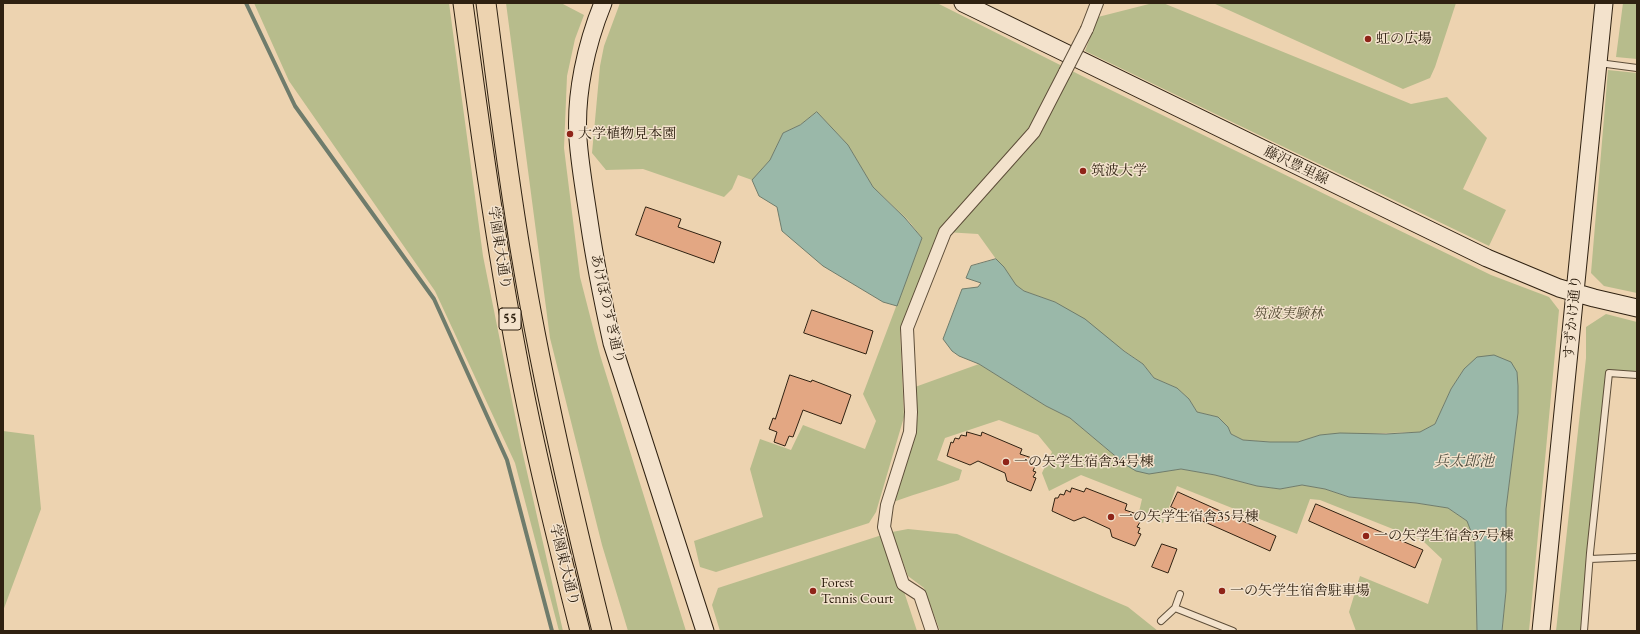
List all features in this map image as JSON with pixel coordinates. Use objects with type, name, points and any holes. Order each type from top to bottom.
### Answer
[{"type":"main road","name":"学園東大通り","points":[[463,3],[484,157],[517,356],[537,454],[580,631]]},
{"type":"main road","name":"学園東大通り","points":[[486,3],[521,254],[539,353],[566,481],[602,631]]},
{"type":"street","name":"あけぼのすぎ通り","points":[[603,3],[588,51],[578,110],[578,139],[602,300],[612,343],[705,631]]},
{"type":"street","name":"藤沢豊里線","points":[[963,3],[1458,244],[1531,277],[1575,293],[1637,308]]},
{"type":"street","points":[[932,631],[920,596],[903,584],[884,527],[887,505],[910,432],[911,412],[907,328],[945,232],[1034,132],[1066,72],[1097,3]]},
{"type":"street","name":"すずかけ通り","points":[[1541,631],[1604,3]]},
{"type":"lane","points":[[1597,63],[1637,68]]},
{"type":"lane","points":[[1584,631],[1609,373],[1637,375]]},
{"type":"lane","points":[[1590,559],[1637,557]]},
{"type":"lane","points":[[1160,621],[1175,608],[1180,594]]},
{"type":"lane","points":[[1175,608],[1233,631]]},
{"type":"green space","points":[[254,3],[449,3],[483,256],[522,450],[563,631],[559,631],[515,463],[435,291],[289,81]]},
{"type":"green space","points":[[506,3],[561,3],[584,15],[575,39],[567,76],[564,148],[580,277],[600,355],[686,631],[628,631],[602,545],[550,338]]},
{"type":"green space","name":"筑波実験林","points":[[620,3],[937,3],[1080,75],[1491,275],[1549,297],[1559,310],[1529,631],[1502,631],[1506,591],[1506,509],[1518,413],[1517,372],[1464,369],[1451,389],[1435,424],[1420,432],[1320,435],[1298,442],[1243,440],[1231,434],[1228,427],[1218,417],[1197,412],[1189,399],[1177,388],[1154,378],[1143,364],[1055,302],[1024,291],[1016,285],[978,234],[945,232],[937,237],[900,332],[904,417],[876,512],[869,523],[716,572],[700,567],[694,541],[763,517],[750,469],[760,439],[791,450],[803,425],[865,449],[876,421],[863,394],[922,238],[908,220],[873,187],[848,145],[817,112],[800,125],[783,133],[770,160],[752,180],[738,175],[732,189],[724,197],[643,169],[606,170],[592,153],[600,66],[604,46]]},
{"type":"green space","points":[[1153,3],[1163,3],[1411,104],[1447,97],[1487,138],[1463,189],[1506,210],[1489,246],[1085,51],[1098,17]]},
{"type":"green space","name":"虹の広場","points":[[1213,3],[1456,3],[1430,78],[1403,89]]},
{"type":"green space","points":[[1623,3],[1637,3],[1637,59],[1616,57]]},
{"type":"green space","points":[[1608,70],[1637,73],[1637,293],[1604,286],[1591,273]]},
{"type":"green space","points":[[1606,314],[1637,322],[1637,375],[1610,373],[1584,631],[1556,631],[1586,358],[1586,327]]},
{"type":"green space","points":[[979,364],[1046,406],[1070,418],[1126,465],[1149,473],[1181,469],[1215,475],[1257,486],[1280,489],[1302,485],[1325,489],[1349,497],[1416,503],[1448,508],[1467,521],[1475,542],[1477,631],[1356,631],[1349,612],[1360,576],[1428,604],[1442,559],[1423,541],[1320,500],[1310,499],[1297,534],[1177,486],[1163,523],[1139,512],[1142,499],[1081,475],[1049,491],[1042,473],[1052,452],[1038,435],[999,420],[945,438],[937,460],[962,470],[959,480],[896,501],[894,500],[911,447],[918,416],[915,387]]},
{"type":"green space","points":[[3,431],[34,435],[41,509],[3,611]]},
{"type":"green space","points":[[908,529],[957,534],[1128,607],[1158,631],[940,631],[924,588],[908,576],[892,532]]},
{"type":"green space","points":[[885,534],[917,631],[720,631],[712,605],[718,588]]},
{"type":"water","points":[[817,112],[848,145],[873,187],[905,218],[922,238],[897,306],[883,302],[823,266],[782,231],[777,207],[759,196],[752,180],[770,160],[783,133],[800,125]]},
{"type":"water","name":"兵太郎池","points":[[996,259],[1004,267],[1016,285],[1024,291],[1055,302],[1085,319],[1124,351],[1143,364],[1154,378],[1177,388],[1189,399],[1197,412],[1218,417],[1228,427],[1231,434],[1243,440],[1298,442],[1320,435],[1340,433],[1386,434],[1420,432],[1435,424],[1451,389],[1464,369],[1477,357],[1494,355],[1511,362],[1517,372],[1518,413],[1506,509],[1506,591],[1502,631],[1477,631],[1475,542],[1467,521],[1448,508],[1416,503],[1349,497],[1325,489],[1302,485],[1280,489],[1257,486],[1215,475],[1181,469],[1149,474],[1136,471],[1126,465],[1070,418],[1046,406],[979,364],[959,356],[952,351],[943,339],[962,289],[978,287],[981,283],[966,278],[971,266]]},
{"type":"building","points":[[646,207],[681,219],[678,227],[721,242],[714,263],[636,235]]},
{"type":"building","points":[[812,310],[873,331],[866,354],[804,333]]},
{"type":"building","points":[[790,375],[811,382],[812,380],[851,395],[841,424],[803,410],[793,437],[789,436],[785,446],[774,442],[777,432],[769,429],[773,418],[775,419]]},
{"type":"building","name":"一の矢学生宿舎34号棟","points":[[967,432],[981,436],[982,432],[1022,449],[1020,454],[1032,458],[1030,464],[1035,466],[1033,471],[1036,472],[1033,477],[1036,478],[1031,491],[1007,481],[1005,473],[978,461],[970,465],[947,456],[951,442],[953,443],[955,438],[959,439],[961,435],[966,436]]},
{"type":"building","name":"一の矢学生宿舎35号棟","points":[[1072,488],[1084,492],[1086,488],[1127,504],[1125,510],[1137,514],[1135,519],[1140,522],[1137,527],[1140,528],[1138,533],[1141,534],[1135,546],[1112,537],[1110,529],[1084,517],[1074,521],[1052,511],[1055,498],[1058,498],[1060,494],[1064,495],[1066,490],[1070,492]]},
{"type":"building","points":[[1178,492],[1276,536],[1270,551],[1171,507]]},
{"type":"building","name":"一の矢学生宿舎37号棟","points":[[1316,504],[1423,550],[1415,568],[1309,521]]},
{"type":"building","points":[[1162,544],[1177,549],[1168,573],[1152,567]]},
{"type":"waterway","points":[[246,3],[295,106],[434,299],[507,460],[552,631]]},
{"type":"place","name":"虹の広場","points":[[1368,39]]},
{"type":"place","name":"大学植物見本園","points":[[570,134]]},
{"type":"place","name":"筑波大学","points":[[1083,171]]},
{"type":"place","name":"一の矢学生宿舎34号棟","points":[[1006,462]]},
{"type":"place","name":"一の矢学生宿舎35号棟","points":[[1111,517]]},
{"type":"place","name":"一の矢学生宿舎37号棟","points":[[1366,536]]},
{"type":"place","name":"Forest Tennis Court","points":[[813,591]]},
{"type":"place","name":"一の矢学生宿舎駐車場","points":[[1222,591]]}]
